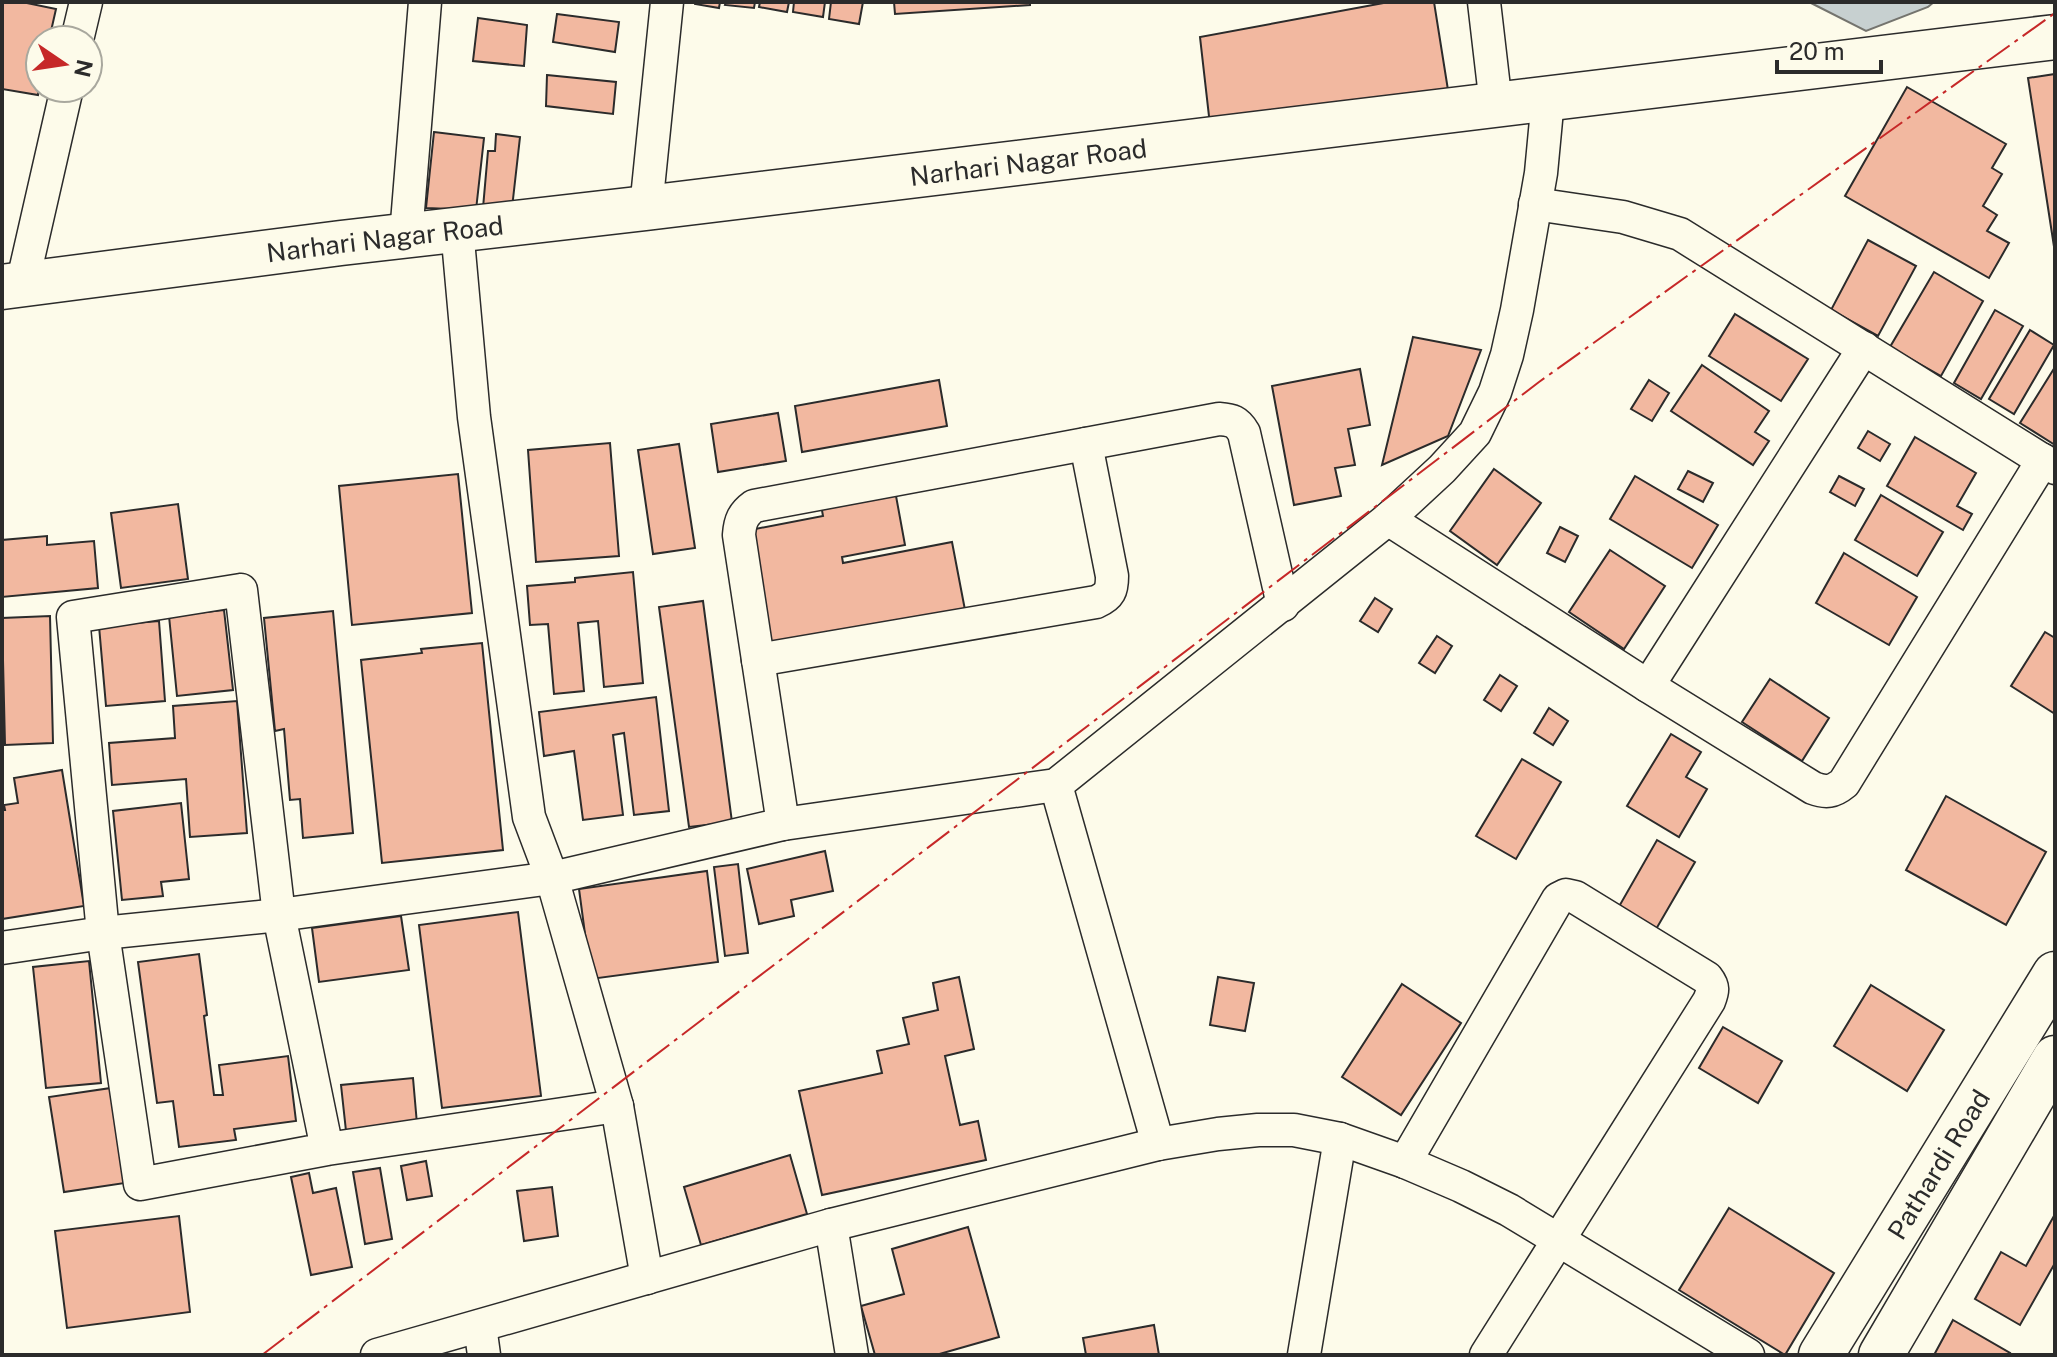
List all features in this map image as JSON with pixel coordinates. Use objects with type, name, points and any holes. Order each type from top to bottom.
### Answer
[{"type":"street","points":[[81,24],[86,2]]},
{"type":"street","points":[[406,235],[425,2]]},
{"type":"street","points":[[646,208],[667,2]]},
{"type":"street","points":[[1484,2],[1496,105]]},
{"type":"street","name":"Narhari Nagar Road","points":[[12,286],[406,235],[2055,37]]},
{"type":"street","points":[[2,948],[552,878],[783,824],[1056,785],[1388,519],[1442,469],[1475,433],[1495,392],[1514,325],[1541,173],[1548,99]]},
{"type":"street","points":[[12,286],[63,104]]},
{"type":"street","points":[[1388,519],[1648,686],[1824,792],[1844,783],[2049,464],[1680,234],[1623,217],[1535,204]]},
{"type":"street","points":[[457,229],[474,417],[529,817],[552,878],[617,1106],[647,1278]]},
{"type":"street","points":[[1648,686],[1864,348]]},
{"type":"street","points":[[783,824],[739,535],[745,513],[754,506],[1219,419],[1231,420],[1239,424],[1244,433],[1283,605]]},
{"type":"street","points":[[758,660],[1105,599],[1112,590],[1112,576],[1086,444]]},
{"type":"street","points":[[327,1149],[279,915],[241,590],[73,617],[103,933],[140,1184],[327,1149],[617,1106]]},
{"type":"street","points":[[1056,785],[1158,1144]]},
{"type":"street","points":[[1405,1162],[1558,899],[1566,895],[1575,897],[1712,983],[1709,1001],[1486,1355]]},
{"type":"street","name":"Pathardi Road","points":[[1821,1355],[2055,974]]},
{"type":"street","points":[[1881,1355],[2055,1058]]},
{"type":"street","points":[[377,1355],[482,1341],[647,1278],[831,1225],[1158,1144],[1218,1134],[1294,1130],[1340,1139],[1461,1186],[1509,1210],[1748,1355]]},
{"type":"street","points":[[1304,1355],[1340,1139]]},
{"type":"street","points":[[831,1225],[852,1355]]},
{"type":"shaded area","points":[[1809,2],[1934,2],[1866,31]]},
{"type":"building","points":[[2,2],[22,2],[56,9],[53,24],[24,24],[24,93],[2,89]]},
{"type":"building","points":[[695,2],[720,2],[719,8]]},
{"type":"building","points":[[726,2],[755,2],[754,8],[725,5]]},
{"type":"building","points":[[760,2],[789,2],[787,12],[759,7]]},
{"type":"building","points":[[794,2],[825,2],[823,17],[793,12]]},
{"type":"building","points":[[831,2],[863,2],[859,24],[829,19]]},
{"type":"building","points":[[894,2],[1030,2],[1030,5],[895,14]]},
{"type":"building","points":[[1389,2],[1434,2],[1448,90],[1210,125],[1200,37]]},
{"type":"building","points":[[557,14],[619,22],[615,52],[553,42]]},
{"type":"building","points":[[478,18],[527,25],[524,66],[473,61]]},
{"type":"building","points":[[2055,74],[2055,253],[2028,78]]},
{"type":"building","points":[[547,75],[616,82],[613,114],[546,106]]},
{"type":"building","points":[[1907,87],[2006,144],[1992,168],[2002,174],[1983,206],[1997,215],[1987,231],[2009,243],[1989,278],[1845,196]]},
{"type":"building","points":[[434,132],[484,138],[476,210],[426,208]]},
{"type":"building","points":[[496,134],[520,137],[512,208],[483,208],[488,151],[495,151]]},
{"type":"building","points":[[1868,240],[1916,266],[1878,336],[1831,310]]},
{"type":"building","points":[[1934,272],[1983,301],[1941,376],[1890,347]]},
{"type":"building","points":[[1995,310],[2023,326],[1981,399],[1954,383]]},
{"type":"building","points":[[1735,314],[1808,359],[1781,401],[1709,356]]},
{"type":"building","points":[[2030,330],[2054,345],[2014,414],[1989,399]]},
{"type":"building","points":[[1413,337],[1481,350],[1448,436],[1382,465]]},
{"type":"building","points":[[1702,365],[1769,411],[1755,432],[1769,441],[1753,465],[1671,411]]},
{"type":"building","points":[[2055,367],[2055,445],[2020,423]]},
{"type":"building","points":[[1360,369],[1370,425],[1348,429],[1355,465],[1335,468],[1341,496],[1294,505],[1272,386]]},
{"type":"building","points":[[939,380],[947,426],[802,452],[795,406]]},
{"type":"building","points":[[1649,380],[1669,393],[1652,421],[1631,409]]},
{"type":"building","points":[[778,413],[786,461],[718,472],[711,424]]},
{"type":"building","points":[[1868,431],[1890,444],[1880,461],[1858,448]]},
{"type":"building","points":[[1915,437],[1976,473],[1957,506],[1972,514],[1963,530],[1887,486]]},
{"type":"building","points":[[610,443],[619,556],[536,562],[528,450]]},
{"type":"building","points":[[679,444],[695,548],[653,554],[638,450]]},
{"type":"building","points":[[1494,469],[1541,503],[1497,565],[1450,531]]},
{"type":"building","points":[[1688,471],[1713,483],[1703,502],[1678,489]]},
{"type":"building","points":[[458,474],[472,613],[352,625],[339,486]]},
{"type":"building","points":[[1635,476],[1718,525],[1692,568],[1610,519]]},
{"type":"building","points":[[1839,476],[1864,489],[1855,506],[1830,492]]},
{"type":"building","points":[[894,485],[905,545],[842,557],[843,563],[952,542],[965,610],[772,646],[750,530],[823,516],[820,499]]},
{"type":"building","points":[[1881,495],[1943,532],[1917,576],[1855,540]]},
{"type":"building","points":[[178,504],[188,579],[121,588],[111,513]]},
{"type":"building","points":[[1560,527],[1578,536],[1565,562],[1547,553]]},
{"type":"building","points":[[47,536],[47,545],[94,541],[98,588],[2,597],[2,540]]},
{"type":"building","points":[[1610,550],[1665,586],[1624,649],[1569,612]]},
{"type":"building","points":[[1844,553],[1917,597],[1889,645],[1816,603]]},
{"type":"building","points":[[633,572],[643,683],[604,687],[598,621],[578,623],[584,691],[554,694],[548,624],[530,625],[527,586]]},
{"type":"building","points":[[1375,598],[1392,609],[1378,632],[1360,621]]},
{"type":"building","points":[[703,601],[732,822],[689,827],[659,607]]},
{"type":"building","points":[[224,610],[233,690],[177,696],[169,616]]},
{"type":"building","points":[[333,611],[353,833],[303,838],[300,799],[290,800],[284,729],[275,731],[264,618]]},
{"type":"building","points":[[50,616],[53,743],[5,745],[2,618]]},
{"type":"building","points":[[159,621],[165,701],[106,706],[99,626]]},
{"type":"building","points":[[2045,632],[2055,638],[2055,714],[2011,686]]},
{"type":"building","points":[[1437,636],[1452,646],[1435,673],[1419,663]]},
{"type":"building","points":[[482,643],[503,850],[382,863],[361,660],[422,653],[421,649]]},
{"type":"building","points":[[1500,675],[1517,686],[1501,711],[1484,700]]},
{"type":"building","points":[[1770,679],[1829,718],[1802,761],[1742,722]]},
{"type":"building","points":[[656,697],[669,811],[634,815],[624,733],[613,735],[623,815],[583,820],[574,751],[544,756],[539,712]]},
{"type":"building","points":[[237,701],[247,833],[190,837],[186,779],[112,785],[109,743],[175,738],[173,706]]},
{"type":"building","points":[[1549,708],[1568,721],[1553,745],[1534,733]]},
{"type":"building","points":[[1671,734],[1701,752],[1686,777],[1707,789],[1679,837],[1627,806]]},
{"type":"building","points":[[1522,759],[1561,782],[1516,859],[1476,836]]},
{"type":"building","points":[[62,770],[84,906],[2,919],[2,810],[5,810],[4,805],[18,803],[14,778]]},
{"type":"building","points":[[1946,796],[2046,852],[2006,925],[1906,870]]},
{"type":"building","points":[[181,803],[189,879],[161,882],[163,896],[122,900],[113,811]]},
{"type":"building","points":[[1657,840],[1695,862],[1655,931],[1617,910]]},
{"type":"building","points":[[825,851],[833,891],[791,900],[794,916],[759,924],[747,869]]},
{"type":"building","points":[[738,864],[748,953],[725,956],[714,867]]},
{"type":"building","points":[[707,871],[718,962],[591,979],[579,889]]},
{"type":"building","points":[[518,912],[541,1096],[442,1108],[419,925]]},
{"type":"building","points":[[401,916],[409,970],[319,982],[312,928]]},
{"type":"building","points":[[199,954],[214,1095],[223,1095],[219,1065],[288,1056],[296,1121],[234,1129],[236,1140],[179,1147],[173,1101],[157,1103],[138,962]]},
{"type":"building","points":[[89,961],[101,1083],[46,1088],[33,967]]},
{"type":"building","points":[[959,977],[974,1049],[945,1056],[960,1125],[978,1121],[986,1160],[822,1195],[799,1091],[882,1073],[877,1051],[909,1044],[903,1018],[938,1010],[933,983]]},
{"type":"building","points":[[1218,977],[1254,983],[1245,1031],[1210,1025]]},
{"type":"building","points":[[1402,984],[1461,1023],[1401,1115],[1342,1077]]},
{"type":"building","points":[[1871,985],[1944,1030],[1907,1091],[1834,1046]]},
{"type":"building","points":[[1723,1027],[1782,1061],[1758,1103],[1699,1068]]},
{"type":"building","points":[[413,1078],[417,1124],[346,1131],[341,1085]]},
{"type":"building","points":[[111,1088],[125,1183],[64,1192],[49,1097]]},
{"type":"building","points":[[790,1155],[807,1214],[701,1245],[684,1187]]},
{"type":"building","points":[[426,1161],[432,1196],[407,1200],[401,1166]]},
{"type":"building","points":[[380,1168],[392,1239],[365,1244],[353,1172]]},
{"type":"building","points":[[309,1173],[313,1193],[336,1188],[352,1267],[311,1275],[291,1177]]},
{"type":"building","points":[[552,1187],[558,1236],[524,1241],[517,1191]]},
{"type":"building","points":[[1729,1208],[1834,1273],[1785,1355],[1679,1290]]},
{"type":"building","points":[[2055,1214],[2055,1263],[2020,1325],[1975,1299],[2001,1252],[2026,1266]]},
{"type":"building","points":[[179,1216],[190,1312],[67,1328],[55,1231]]},
{"type":"building","points":[[968,1227],[999,1337],[936,1355],[875,1355],[861,1306],[904,1294],[892,1249]]},
{"type":"building","points":[[1953,1320],[2010,1353],[2009,1355],[1934,1355]]},
{"type":"building","points":[[1154,1325],[1159,1355],[1086,1355],[1083,1338]]},
{"type":"power","points":[[262,1355],[1539,382],[2055,13]]}]
